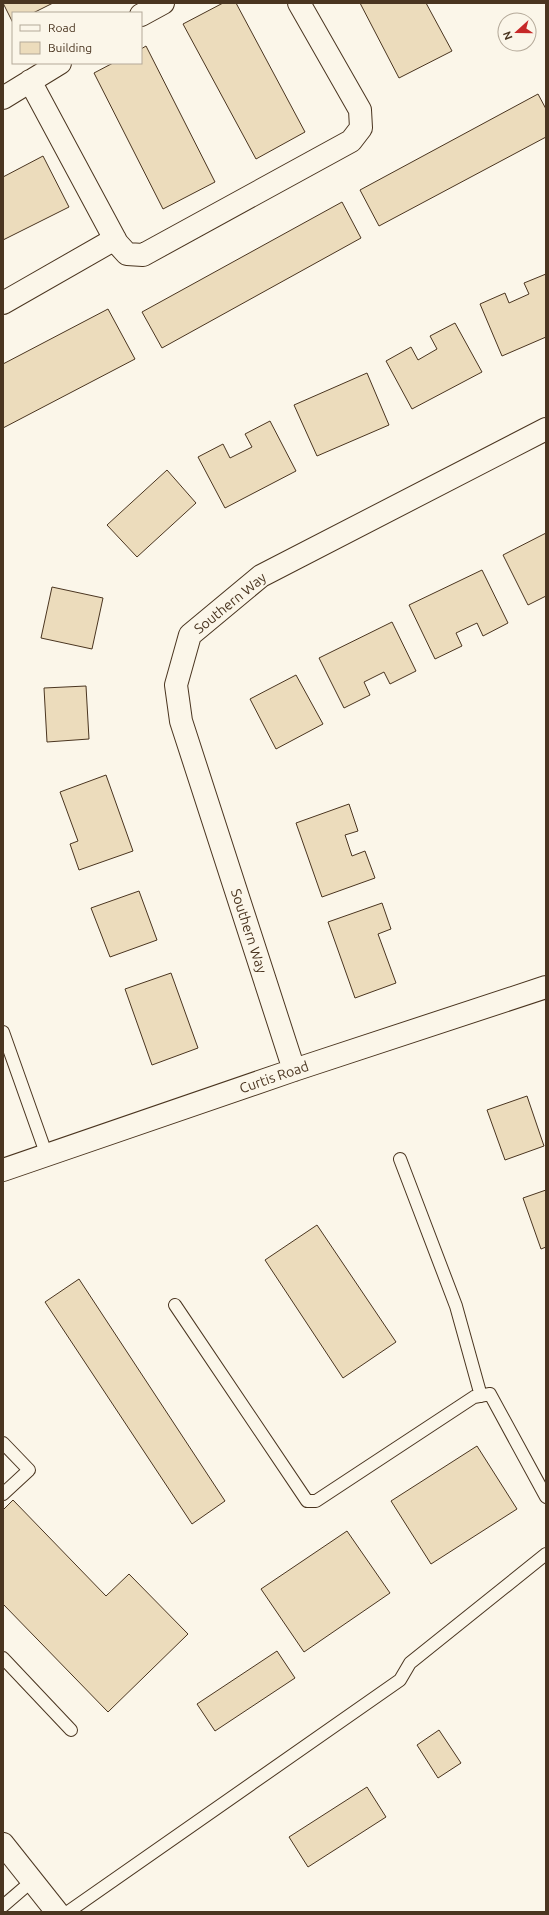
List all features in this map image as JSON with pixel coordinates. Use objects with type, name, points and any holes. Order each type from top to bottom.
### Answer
[{"type":"street","points":[[142,14],[163,3]]},
{"type":"street","points":[[30,82],[115,239],[127,254],[143,255],[351,141],[362,128],[360,110],[299,3]]},
{"type":"street","points":[[3,98],[58,64]]},
{"type":"street","points":[[3,303],[115,239]]},
{"type":"street","name":"Southern Way","points":[[294,1070],[181,721],[176,685],[190,635],[261,576],[546,429]]},
{"type":"street","name":"Curtis Road","points":[[3,1170],[294,1070],[546,987]]},
{"type":"street","points":[[3,1844],[57,1912]]},
{"type":"lane","points":[[3,1032],[47,1156]]},
{"type":"lane","points":[[400,1159],[456,1306],[482,1396]]},
{"type":"lane","points":[[175,1305],[307,1501],[316,1501],[474,1397],[490,1394],[546,1497]]},
{"type":"lane","points":[[3,1443],[29,1470],[3,1494]]},
{"type":"lane","points":[[68,1912],[400,1680],[410,1663],[546,1554]]},
{"type":"lane","points":[[3,1658],[71,1730]]},
{"type":"lane","points":[[3,1906],[32,1881]]},
{"type":"building","points":[[3,3],[53,3],[35,12],[12,12],[12,21]]},
{"type":"building","points":[[223,3],[236,3],[305,132],[256,159],[183,24]]},
{"type":"building","points":[[360,3],[426,3],[452,51],[399,78]]},
{"type":"building","points":[[146,46],[215,182],[163,209],[94,73],[111,64],[142,64],[142,48]]},
{"type":"building","points":[[538,94],[546,109],[546,137],[379,226],[360,190]]},
{"type":"building","points":[[43,156],[69,207],[3,240],[3,177]]},
{"type":"building","points":[[342,202],[361,238],[162,348],[142,312]]},
{"type":"building","points":[[546,274],[546,337],[502,356],[480,304],[505,293],[509,303],[529,294],[524,283]]},
{"type":"building","points":[[108,309],[135,359],[3,428],[3,364]]},
{"type":"building","points":[[455,323],[482,372],[412,409],[386,361],[411,347],[418,360],[437,349],[430,336]]},
{"type":"building","points":[[367,373],[389,425],[317,456],[294,405]]},
{"type":"building","points":[[270,421],[296,471],[225,508],[198,457],[223,444],[230,458],[252,447],[245,434]]},
{"type":"building","points":[[167,470],[196,503],[137,557],[107,525]]},
{"type":"building","points":[[546,533],[546,596],[528,605],[503,555]]},
{"type":"building","points":[[482,570],[508,623],[483,636],[477,623],[456,633],[462,646],[435,659],[409,605]]},
{"type":"building","points":[[52,587],[103,598],[92,649],[41,638]]},
{"type":"building","points":[[392,622],[416,671],[390,684],[384,672],[364,682],[370,695],[344,708],[319,658]]},
{"type":"building","points":[[296,675],[323,724],[276,749],[250,699]]},
{"type":"building","points":[[86,686],[89,739],[47,742],[44,688]]},
{"type":"building","points":[[106,775],[133,851],[79,870],[70,844],[78,841],[60,792]]},
{"type":"building","points":[[349,804],[358,831],[345,835],[352,856],[365,851],[375,878],[322,897],[296,823]]},
{"type":"building","points":[[139,891],[157,940],[110,957],[91,908]]},
{"type":"building","points":[[382,903],[391,929],[378,934],[396,983],[355,998],[328,922]]},
{"type":"building","points":[[171,973],[198,1048],[152,1065],[125,989]]},
{"type":"building","points":[[527,1096],[544,1146],[505,1160],[487,1110]]},
{"type":"building","points":[[546,1190],[546,1247],[541,1249],[523,1198]]},
{"type":"building","points":[[317,1225],[396,1342],[343,1378],[265,1260]]},
{"type":"building","points":[[79,1279],[225,1501],[192,1524],[45,1302]]},
{"type":"building","points":[[477,1446],[517,1509],[431,1564],[391,1501]]},
{"type":"building","points":[[13,1500],[106,1596],[129,1574],[188,1634],[108,1712],[3,1604],[3,1510]]},
{"type":"building","points":[[347,1531],[390,1593],[304,1652],[261,1589]]},
{"type":"building","points":[[277,1651],[295,1678],[215,1731],[197,1704]]},
{"type":"building","points":[[439,1730],[461,1763],[438,1778],[417,1745]]},
{"type":"building","points":[[367,1787],[386,1817],[308,1867],[289,1837]]}]
